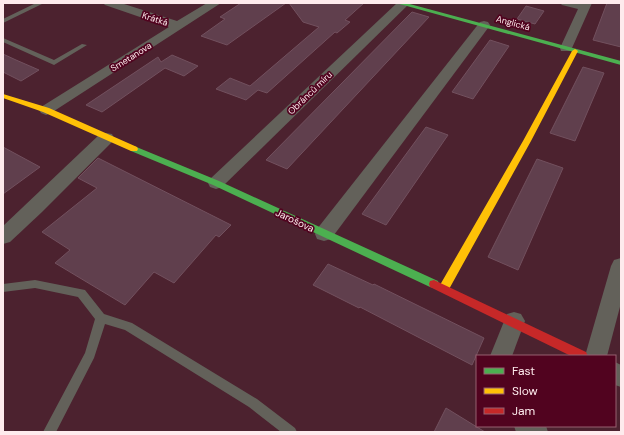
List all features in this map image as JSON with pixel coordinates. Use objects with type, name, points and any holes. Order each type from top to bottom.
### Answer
[{"type":"street","name":"Krátká","points":[[109,3],[179,26]]},
{"type":"street","name":"Smetanova","points":[[46,110],[215,3]]},
{"type":"street","name":"Anglická","points":[[402,3],[621,63]]},
{"type":"street","name":"Obránců míru","points":[[216,183],[402,3]]},
{"type":"street","points":[[444,288],[527,141],[570,49],[585,5],[566,3]]},
{"type":"street","points":[[324,234],[484,26]]},
{"type":"street","name":"Jarošova","points":[[3,96],[46,110],[106,138],[216,183],[444,288],[580,355]]},
{"type":"street","points":[[3,237],[36,207],[106,138]]},
{"type":"street","points":[[596,355],[621,266]]},
{"type":"street","points":[[501,355],[514,322]]},
{"type":"lane","points":[[3,22],[41,3]]},
{"type":"lane","points":[[3,40],[54,63],[84,45]]},
{"type":"lane","points":[[3,288],[35,284],[81,293],[101,318],[128,326],[253,403],[291,432]]},
{"type":"lane","points":[[48,432],[90,354],[101,318]]},
{"type":"building","points":[[241,3],[286,3],[227,45],[201,36],[225,19],[220,17]]},
{"type":"building","points":[[289,3],[364,3],[345,20],[350,22],[337,33],[335,32],[267,93],[258,90],[246,100],[216,89],[230,78],[250,86],[319,27],[303,22]]},
{"type":"building","points":[[607,3],[621,3],[621,47],[593,40]]},
{"type":"building","points":[[526,6],[544,11],[535,24],[517,19]]},
{"type":"building","points":[[412,12],[429,17],[287,169],[266,160]]},
{"type":"building","points":[[490,40],[509,46],[473,99],[452,92]]},
{"type":"building","points":[[3,54],[39,70],[21,81],[3,72]]},
{"type":"building","points":[[172,55],[198,66],[184,76],[165,68],[102,112],[86,105],[158,57],[161,62]]},
{"type":"building","points":[[583,67],[604,73],[575,141],[550,133]]},
{"type":"building","points":[[426,127],[448,135],[386,225],[362,214]]},
{"type":"building","points":[[3,147],[40,167],[3,194]]},
{"type":"building","points":[[98,158],[231,225],[219,237],[216,235],[174,283],[154,272],[125,305],[55,263],[70,250],[42,232],[97,188],[78,178]]},
{"type":"building","points":[[537,159],[563,168],[518,270],[488,257]]},
{"type":"building","points":[[328,264],[373,285],[374,284],[484,338],[472,365],[360,307],[359,308],[313,285]]},
{"type":"building","points":[[446,408],[485,432],[434,432]]},
{"type":"traffic: fast","points":[[399,3],[621,63]]},
{"type":"traffic: fast","points":[[134,149],[216,183],[434,284]]},
{"type":"traffic: slow","points":[[444,288],[527,141],[575,51]]},
{"type":"traffic: slow","points":[[3,96],[46,110],[134,149]]},
{"type":"traffic: jam","points":[[434,284],[580,355]]}]
